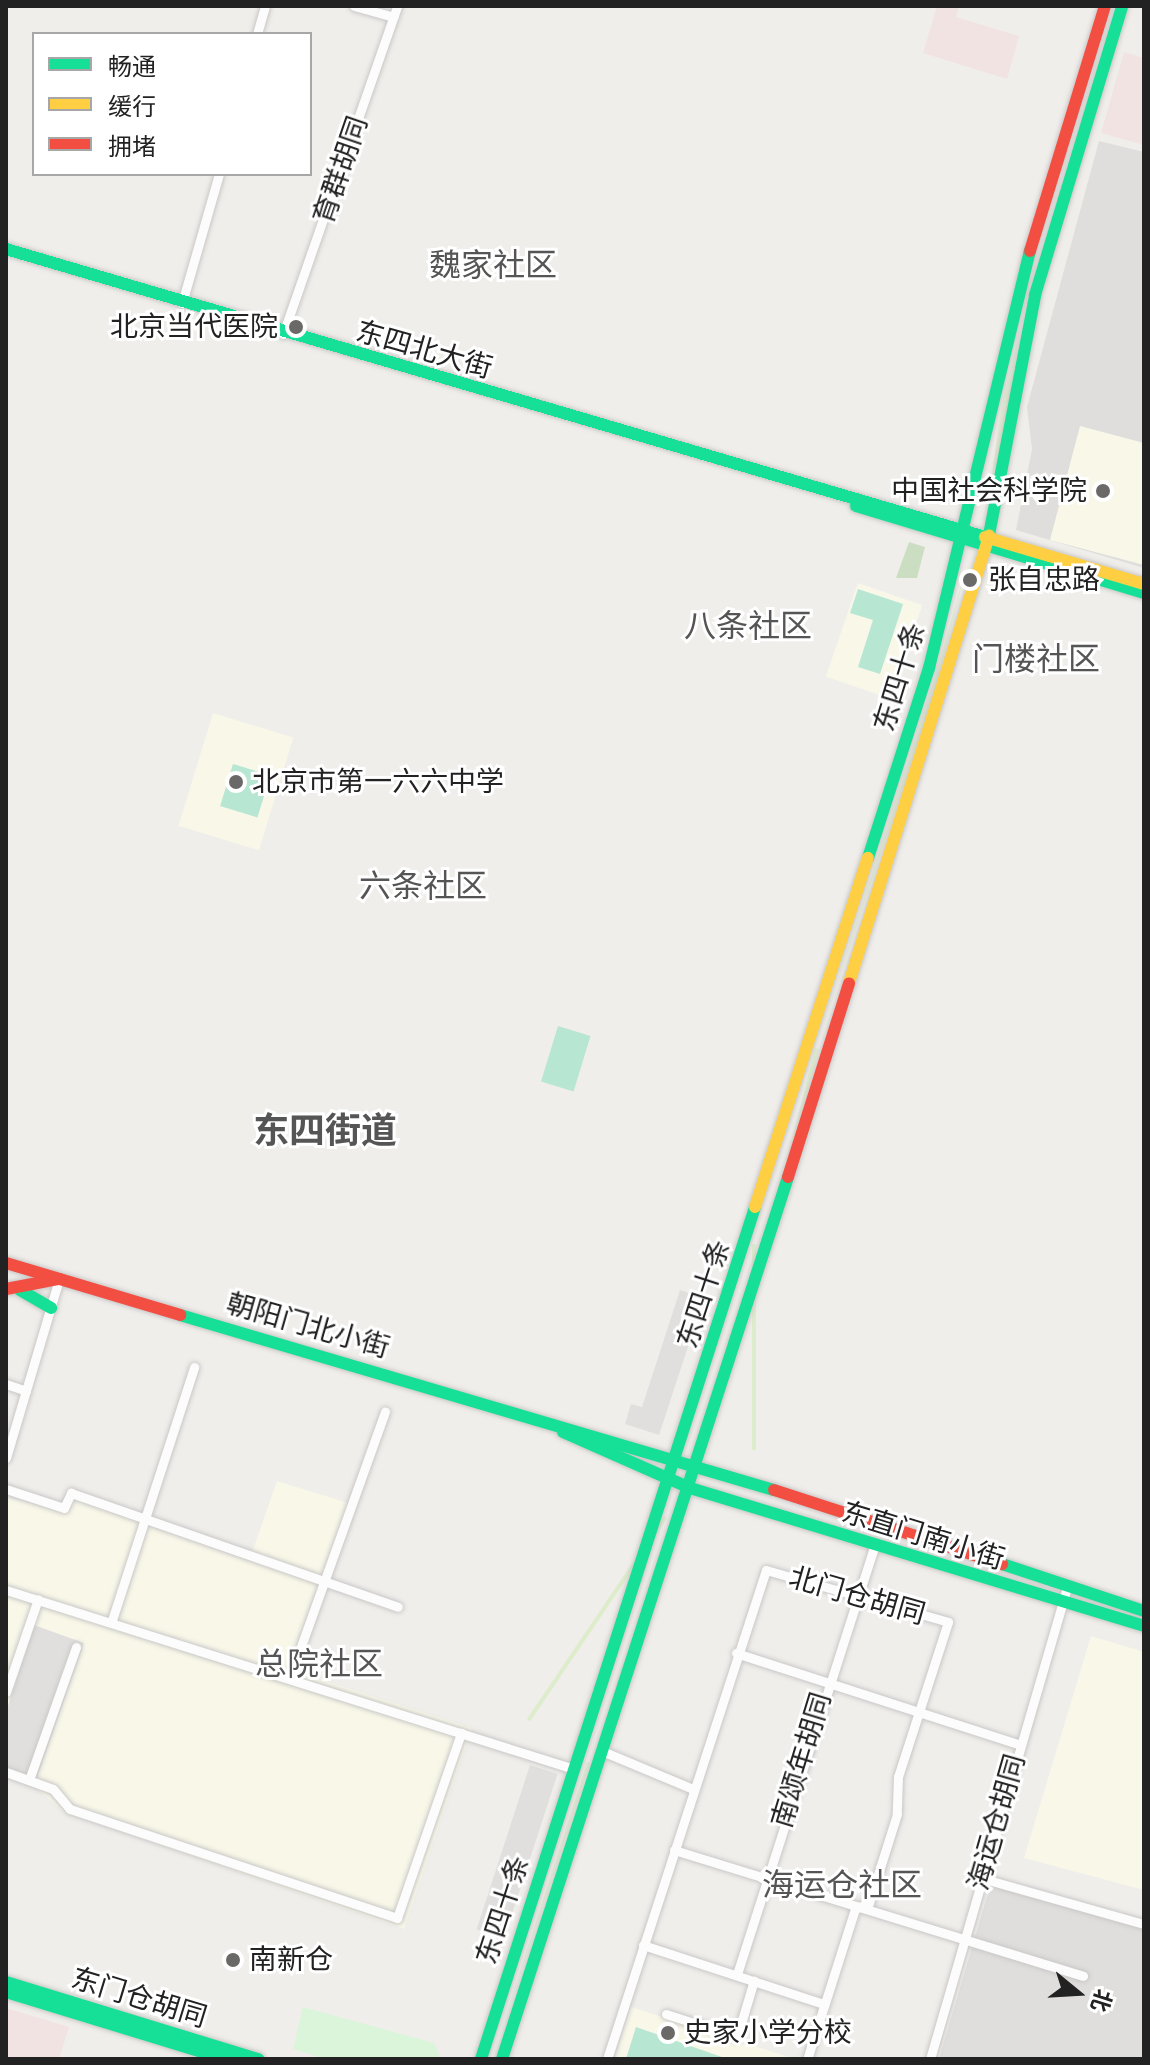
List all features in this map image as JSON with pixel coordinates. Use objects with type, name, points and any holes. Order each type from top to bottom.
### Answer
[{"type":"main road","points":[[965,536],[1018,291],[1105,6]]},
{"type":"main road","points":[[986,542],[1035,295],[1122,6]]},
{"type":"main road","name":"东四北大街","points":[[6,249],[965,536],[1144,584]]},
{"type":"main road","name":"东四十条","points":[[481,2059],[675,1460],[965,536]]},
{"type":"main road","name":"东四北大街","points":[[986,542],[1144,593]]},
{"type":"main road","name":"东四十条","points":[[502,2059],[697,1467],[986,542]]},
{"type":"main road","name":"朝阳门北小街","points":[[6,1263],[675,1460]]},
{"type":"main road","name":"朝阳门北小街","points":[[11,1289],[59,1279]]},
{"type":"main road","points":[[11,1289],[51,1308]]},
{"type":"main road","name":"朝阳门北小街","points":[[542,1420],[605,1455],[669,1477]]},
{"type":"main road","name":"东直门南小街","points":[[675,1460],[1144,1611]]},
{"type":"main road","name":"东直门南小街","points":[[669,1477],[690,1488],[874,1547],[1144,1626]]},
{"type":"main road","name":"东门仓胡同","points":[[6,1982],[258,2059]]},
{"type":"main road","name":"东门仓胡同","points":[[6,1992],[225,2059]]},
{"type":"street","points":[[258,32],[265,6]]},
{"type":"street","points":[[354,6],[394,17]]},
{"type":"street","name":"育群胡同","points":[[283,334],[397,6]]},
{"type":"street","points":[[182,303],[218,176]]},
{"type":"street","points":[[6,1458],[59,1279]]},
{"type":"street","points":[[112,1620],[194,1367]]},
{"type":"street","points":[[6,1384],[26,1391]]},
{"type":"street","points":[[290,1677],[385,1412]]},
{"type":"street","points":[[6,1489],[64,1508],[71,1493],[398,1607]]},
{"type":"street","name":"南颂年胡同","points":[[737,1974],[826,1682],[874,1547]]},
{"type":"street","name":"北门仓胡同","points":[[607,2059],[736,1653],[766,1570],[948,1622],[919,1714],[869,1903],[855,1909],[807,2059]]},
{"type":"street","name":"海运仓胡同","points":[[930,2059],[1067,1586]]},
{"type":"street","points":[[6,1590],[112,1620],[574,1769]]},
{"type":"street","points":[[6,1692],[38,1599]]},
{"type":"street","points":[[29,1780],[76,1647]]},
{"type":"street","points":[[736,1653],[1020,1745]]},
{"type":"street","points":[[6,1772],[53,1789],[70,1809],[397,1918],[461,1733]]},
{"type":"street","points":[[602,1751],[693,1789]]},
{"type":"street","points":[[674,1850],[765,1882],[963,1943],[1083,1976]]},
{"type":"street","points":[[981,1878],[1144,1924]]},
{"type":"street","points":[[643,1945],[824,2004]]},
{"type":"street","points":[[666,2014],[737,2037],[754,1980]]},
{"type":"shaded area","points":[[937,6],[959,6],[956,17],[1019,36],[1007,79],[923,53]]},
{"type":"shaded area","points":[[1124,52],[1144,58],[1144,145],[1101,133]]},
{"type":"shaded area","points":[[1099,141],[1144,152],[1144,568],[1016,530],[1032,449],[1027,407]]},
{"type":"shaded area","name":"中国社会科学院","points":[[1080,426],[1144,443],[1144,565],[1050,540]]},
{"type":"shaded area","points":[[858,583],[922,605],[890,699],[826,677]]},
{"type":"shaded area","name":"北京市第一六六中学","points":[[213,713],[293,738],[259,850],[179,826]]},
{"type":"shaded area","points":[[680,1290],[704,1298],[659,1435],[625,1424],[631,1404],[642,1407]]},
{"type":"shaded area","points":[[277,1481],[348,1503],[288,1669],[472,1728],[404,1929],[63,1812],[35,1787],[6,1778],[6,1498],[65,1512],[73,1499],[249,1561]]},
{"type":"shaded area","points":[[34,1625],[84,1643],[37,1778],[6,1767],[6,1712]]},
{"type":"shaded area","points":[[1091,1636],[1144,1652],[1144,1890],[1024,1858]]},
{"type":"shaded area","points":[[530,1765],[558,1774],[504,1938],[477,1930]]},
{"type":"shaded area","points":[[991,1883],[1144,1921],[1144,2059],[939,2059]]},
{"type":"shaded area","name":"史家小学分校","points":[[631,2007],[795,2059],[615,2059]]},
{"type":"shaded area","points":[[6,2008],[69,2027],[59,2059],[6,2059]]},
{"type":"green space","points":[[1020,330],[1008,412],[989,495],[1002,403]]},
{"type":"green space","points":[[909,542],[925,547],[917,578],[896,578]]},
{"type":"green space","points":[[967,565],[936,687],[820,1037],[936,673]]},
{"type":"green space","points":[[858,589],[903,604],[880,674],[858,667],[873,620],[850,613]]},
{"type":"green space","points":[[233,764],[270,775],[257,817],[220,806]]},
{"type":"green space","points":[[558,1026],[591,1036],[574,1091],[541,1081]]},
{"type":"green space","points":[[815,1048],[819,1049],[771,1239],[768,1238]]},
{"type":"green space","points":[[752,1244],[756,1244],[756,1450],[752,1450]]},
{"type":"green space","points":[[664,1516],[667,1518],[530,1721],[527,1719]]},
{"type":"green space","points":[[587,1762],[590,1763],[492,2059]]},
{"type":"green space","points":[[303,2007],[434,2043],[441,2059],[325,2059],[293,2049]]},
{"type":"green space","points":[[636,2027],[719,2056],[728,2059],[626,2059]]},
{"type":"traffic: fast","points":[[989,535],[1035,295],[1122,6]]},
{"type":"traffic: fast","points":[[6,249],[985,537]]},
{"type":"traffic: fast","points":[[868,858],[929,668],[1030,251]]},
{"type":"traffic: fast","points":[[856,506],[1144,593]]},
{"type":"traffic: fast","points":[[502,2059],[788,1177]]},
{"type":"traffic: fast","points":[[481,2059],[755,1207]]},
{"type":"traffic: fast","points":[[20,1290],[51,1308]]},
{"type":"traffic: fast","points":[[180,1315],[774,1490]]},
{"type":"traffic: fast","points":[[563,1432],[690,1488],[1144,1626]]},
{"type":"traffic: fast","points":[[1002,1564],[1144,1611]]},
{"type":"traffic: fast","points":[[6,1982],[258,2059]]},
{"type":"traffic: fast","points":[[6,1992],[225,2059]]},
{"type":"traffic: slow","points":[[849,983],[989,535]]},
{"type":"traffic: slow","points":[[985,537],[1144,584]]},
{"type":"traffic: slow","points":[[755,1207],[868,858]]},
{"type":"traffic: jam","points":[[1030,251],[1105,6]]},
{"type":"traffic: jam","points":[[788,1177],[849,983]]},
{"type":"traffic: jam","points":[[6,1263],[180,1315]]},
{"type":"traffic: jam","points":[[6,1289],[59,1279]]},
{"type":"traffic: jam","points":[[774,1490],[1002,1564]]},
{"type":"place","name":"北京当代医院","points":[[296,327]]},
{"type":"place","name":"中国社会科学院","points":[[1103,491]]},
{"type":"place","name":"张自忠路","points":[[970,580]]},
{"type":"place","name":"北京市第一六六中学","points":[[236,782]]},
{"type":"place","name":"南新仓","points":[[233,1960]]},
{"type":"place","name":"史家小学分校","points":[[668,2033]]},
{"type":"district","name":"魏家社区","points":[[493,265]]},
{"type":"district","name":"八条社区","points":[[748,626]]},
{"type":"district","name":"门楼社区","points":[[1036,659]]},
{"type":"district","name":"六条社区","points":[[423,886]]},
{"type":"district","name":"东四街道","points":[[325,1132]]},
{"type":"district","name":"总院社区","points":[[319,1664]]},
{"type":"district","name":"海运仓社区","points":[[842,1885]]}]
